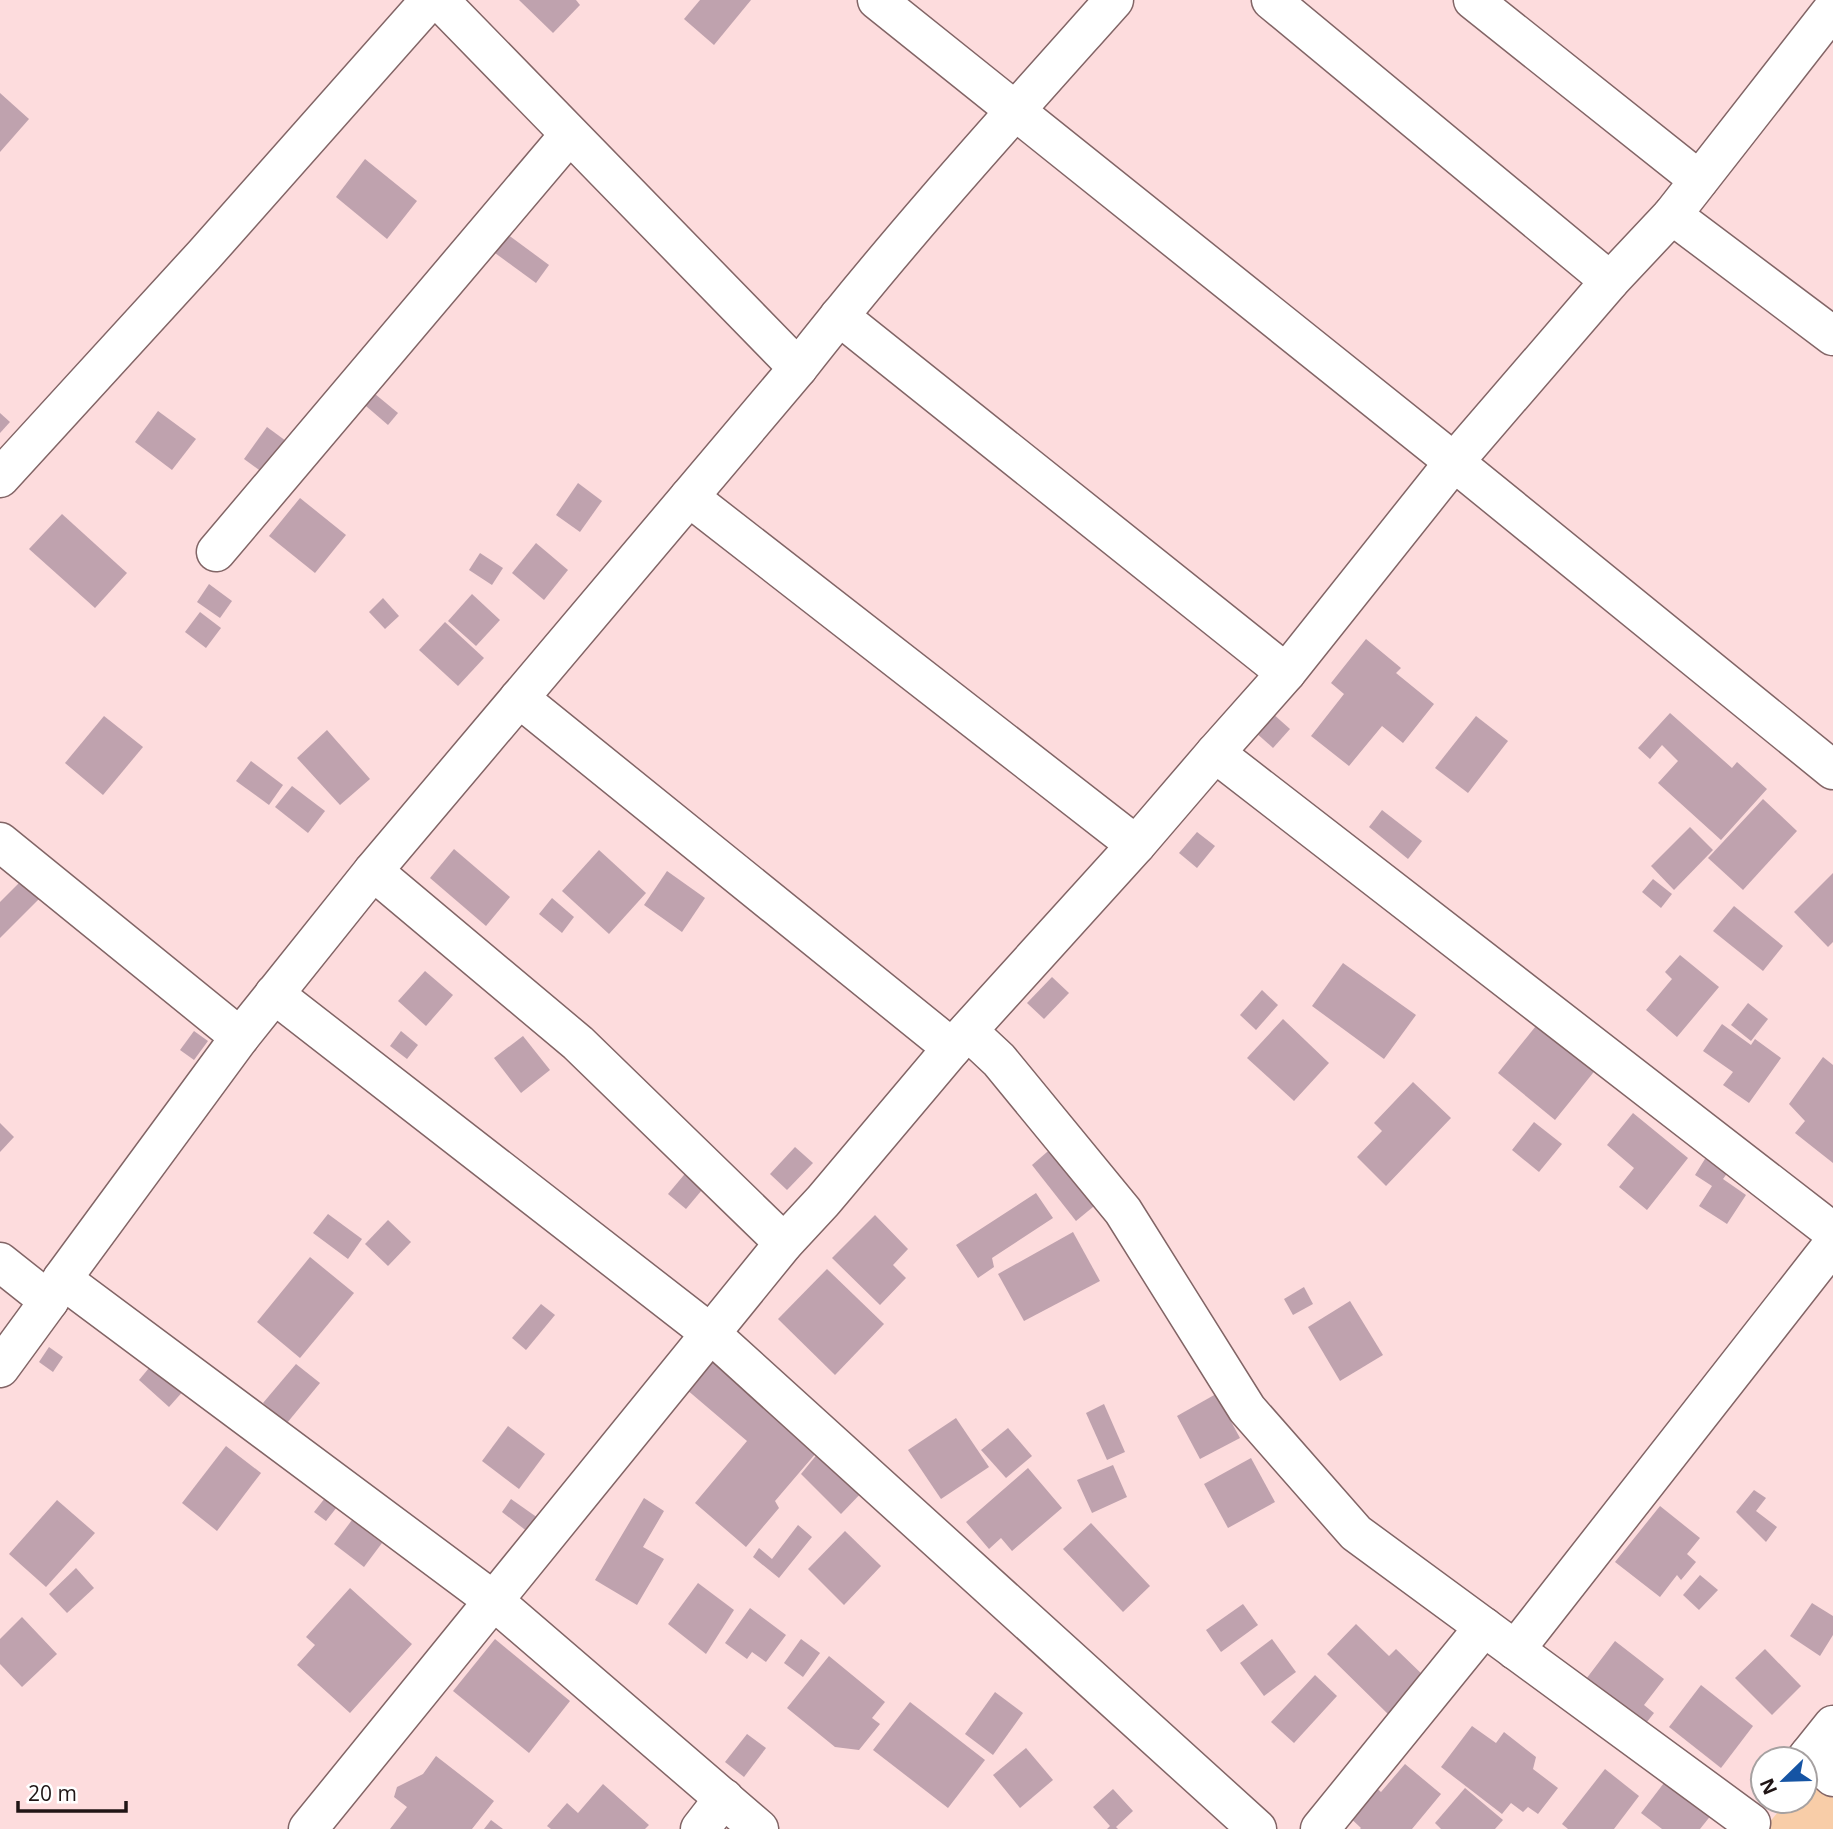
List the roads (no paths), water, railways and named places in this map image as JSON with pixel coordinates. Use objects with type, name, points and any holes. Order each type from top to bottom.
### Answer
[{"type":"street","points":[[0,478],[204,255],[430,0]]},
{"type":"street","points":[[439,0],[798,368]]},
{"type":"street","points":[[877,0],[1454,462],[1833,771]]},
{"type":"street","points":[[0,1368],[240,1037],[373,870],[798,368],[838,316],[1114,0]]},
{"type":"street","points":[[1271,0],[1610,281]]},
{"type":"street","points":[[1473,0],[1699,180]]},
{"type":"street","points":[[308,1829],[784,1243],[1286,673],[1454,462],[1610,281],[1672,215],[1833,9]]},
{"type":"street","points":[[216,552],[569,135]]},
{"type":"street","points":[[1672,215],[1833,336]]},
{"type":"street","points":[[838,316],[1286,673]]},
{"type":"street","points":[[689,497],[1136,845]]},
{"type":"street","points":[[519,698],[960,1040],[999,1060],[1123,1211],[1247,1409],[1356,1533],[1515,1650],[1755,1817]]},
{"type":"street","points":[[1215,753],[1833,1232]]},
{"type":"street","points":[[0,842],[240,1037]]},
{"type":"street","points":[[373,870],[578,1043],[784,1243]]},
{"type":"street","points":[[274,994],[710,1333],[1257,1829]]},
{"type":"street","points":[[1515,1650],[1833,1244]]},
{"type":"street","points":[[0,1262],[55,1290],[494,1601],[759,1829]]},
{"type":"street","points":[[1320,1829],[1484,1627]]},
{"type":"street","points":[[1819,1757],[1833,1725]]},
{"type":"street","points":[[700,1829],[724,1798]]}]
